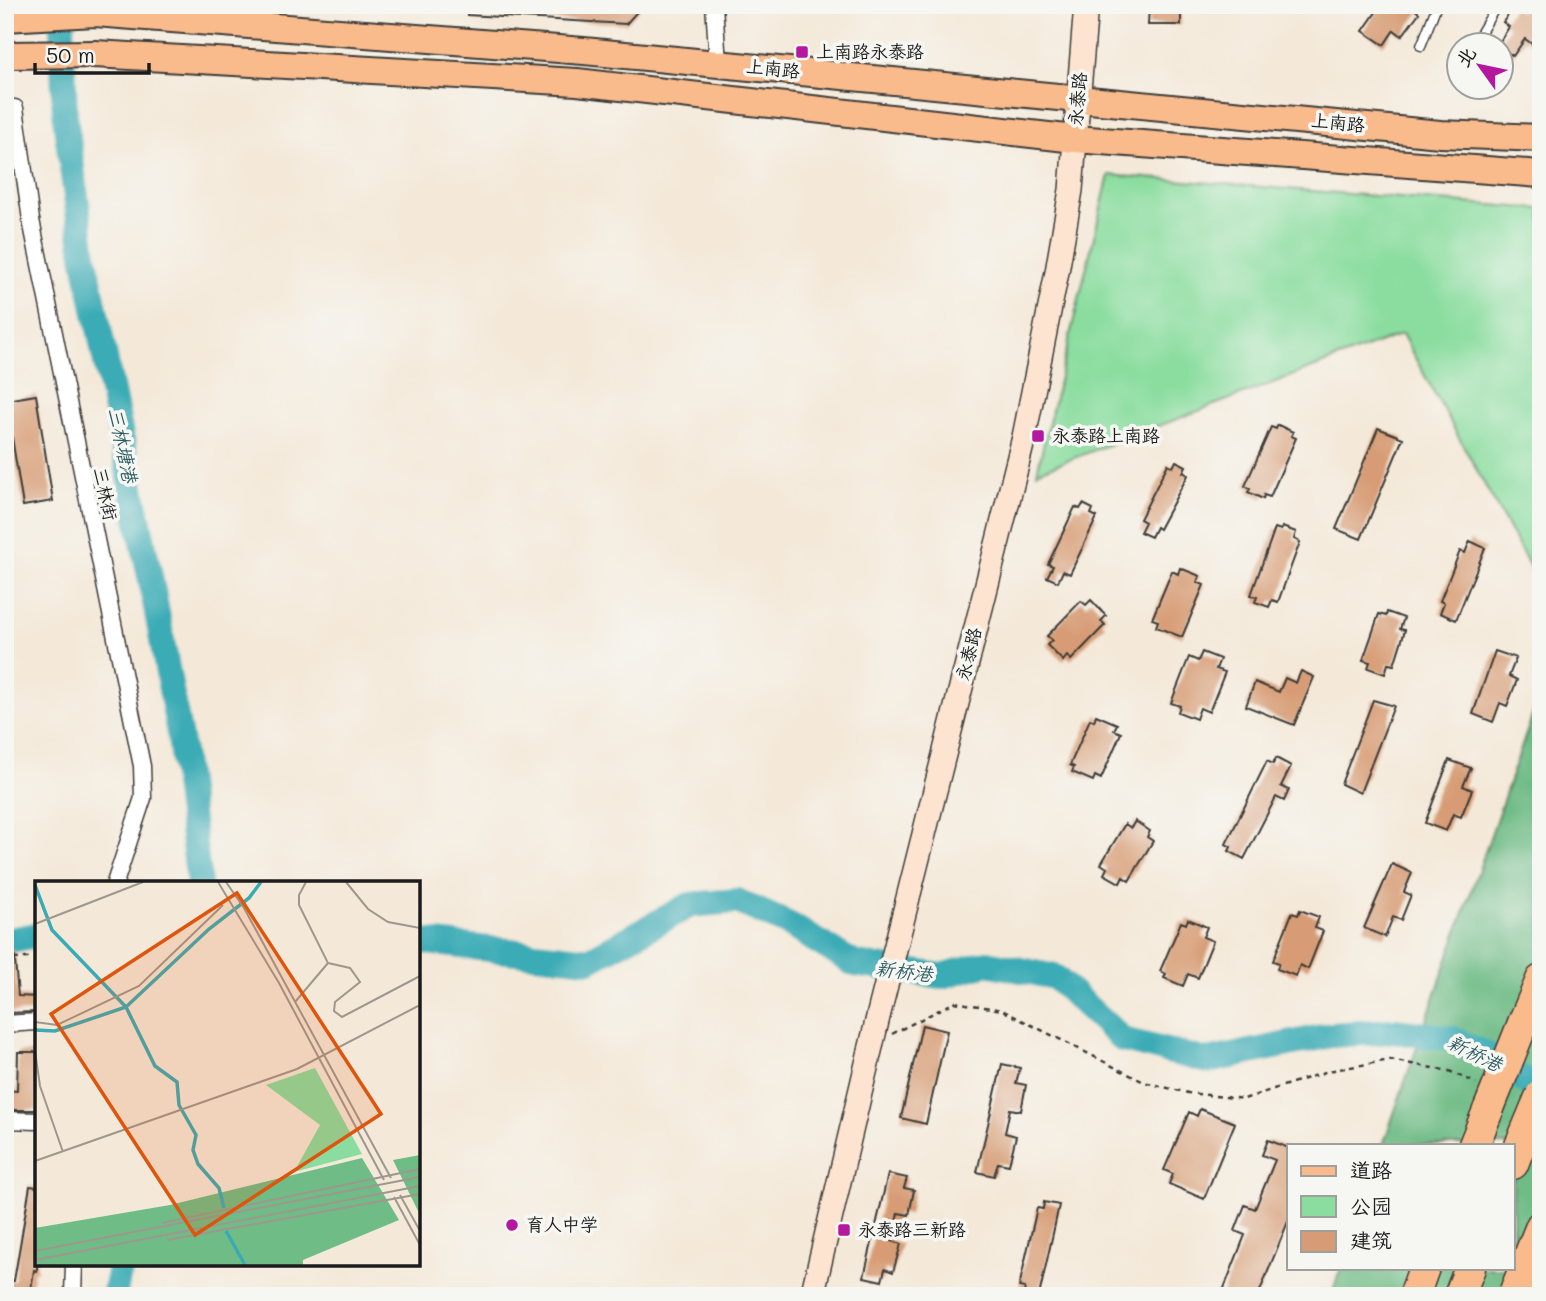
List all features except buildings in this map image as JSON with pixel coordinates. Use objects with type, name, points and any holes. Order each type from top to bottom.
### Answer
[{"type":"highway","points":[[1474,1144],[1485,1097],[1523,1023],[1541,980]]},
{"type":"highway","points":[[1518,1151],[1541,1095]]},
{"type":"highway","points":[[1513,1296],[1541,1226]]},
{"type":"highway","points":[[1414,1296],[1423,1270]]},
{"type":"highway","points":[[1459,1296],[1470,1270]]},
{"type":"main road","name":"上南路","points":[[5,18],[95,13],[718,64],[1440,134],[1541,138]]},
{"type":"main road","name":"上南路","points":[[5,55],[95,54],[577,82],[1075,139],[1541,174]]},
{"type":"street","points":[[714,5],[718,64]]},
{"type":"street","name":"永泰路","points":[[812,1296],[899,932],[1024,437],[1071,190],[1086,5]]},
{"type":"street","name":"三林街","points":[[15,108],[31,220],[142,766],[144,797],[116,881]]},
{"type":"street","points":[[5,1024],[35,1022]]},
{"type":"street","points":[[5,1120],[35,1121]]},
{"type":"street","points":[[73,1296],[74,1266]]},
{"type":"lane","points":[[1421,46],[1437,5]]},
{"type":"lane","points":[[1481,32],[1497,5]]},
{"type":"path","points":[[5,964],[15,959],[35,957]]},
{"type":"path","points":[[876,1026],[885,1037],[955,1002],[1002,1010],[1144,1082],[1188,1093],[1244,1100],[1328,1071],[1390,1060],[1449,1071],[1485,1097]]},
{"type":"green space","points":[[1109,175],[1541,209],[1541,587],[1402,334],[1037,472]]},
{"type":"green space","points":[[1541,691],[1541,1296],[1331,1296],[1340,1270],[1514,1270],[1514,1144],[1383,1144]]},
{"type":"waterway","name":"三林塘港","points":[[61,5],[65,117],[84,255],[153,591],[181,744],[199,881]]},
{"type":"waterway","name":"新桥港","points":[[420,941],[589,960],[690,905],[737,901],[788,924],[855,964],[942,976],[987,963],[1055,977],[1123,1040],[1208,1061],[1331,1035],[1394,1031],[1451,1038],[1490,1056],[1541,1092]]},
{"type":"waterway","points":[[5,941],[35,935]]},
{"type":"waterway","name":"三林塘港","points":[[114,1296],[121,1266]]},
{"type":"place","name":"上南路永泰路","points":[[802,52]]},
{"type":"place","name":"永泰路上南路","points":[[1038,436]]},
{"type":"place","name":"育人中学","points":[[512,1225]]},
{"type":"place","name":"永泰路三新路","points":[[844,1230]]}]
